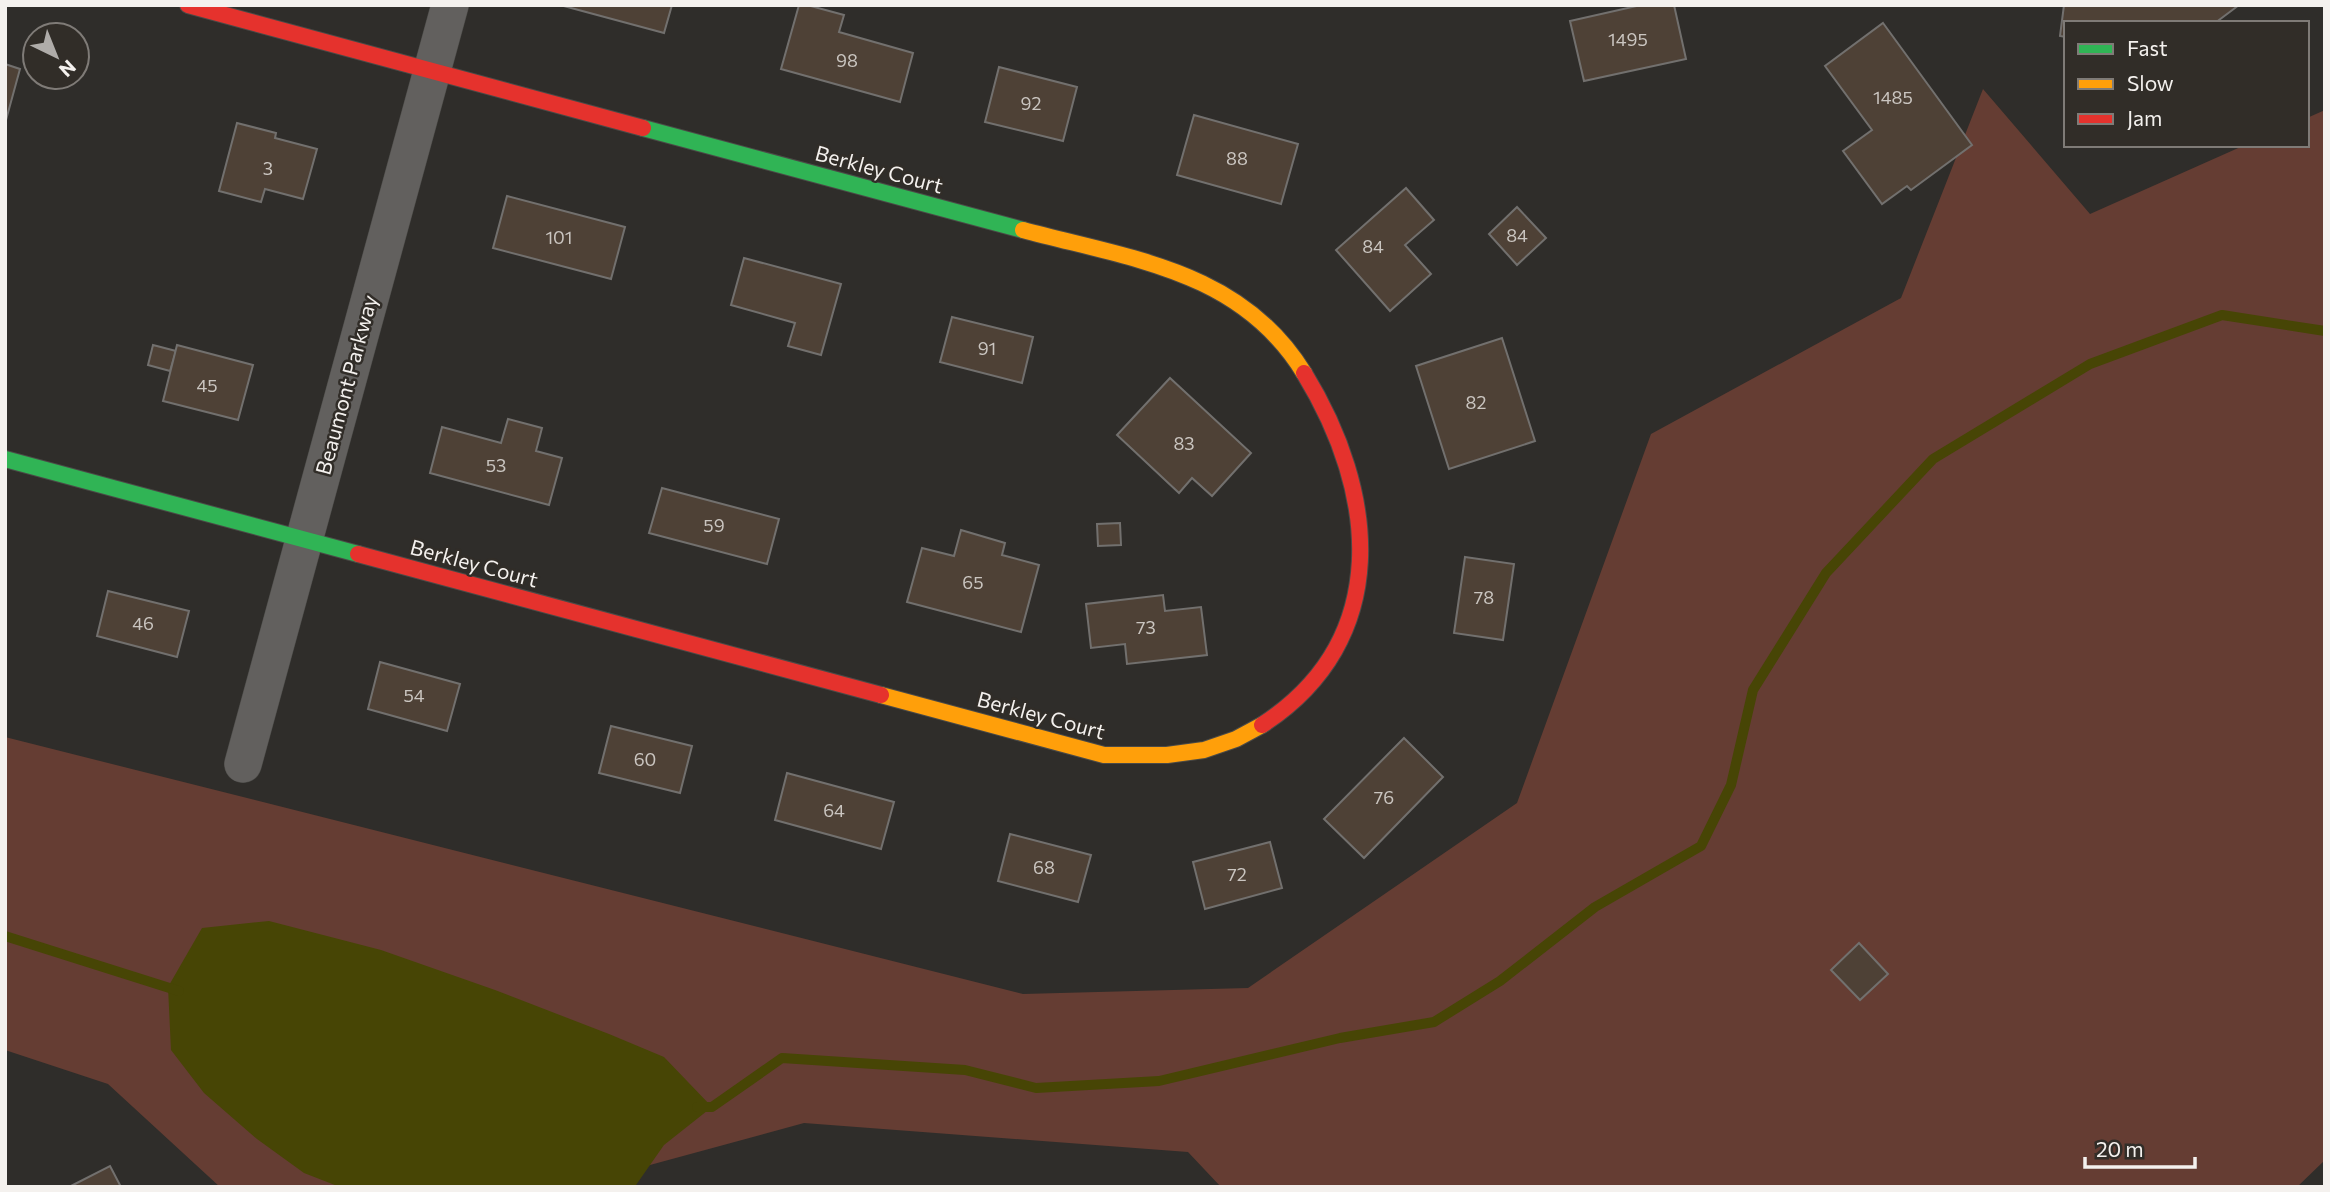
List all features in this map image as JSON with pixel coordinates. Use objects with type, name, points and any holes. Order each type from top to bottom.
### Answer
[{"type":"street","name":"Berkley Court","points":[[5,459],[1104,755],[1156,757],[1205,750],[1235,739],[1263,726],[1299,697],[1320,674],[1336,648],[1354,603],[1361,571],[1360,524],[1350,476],[1333,429],[1305,373],[1279,338],[1248,309],[1213,286],[1162,267],[188,5]]},
{"type":"street","name":"Beaumont Parkway","points":[[243,764],[450,5]]},
{"type":"shaded area","points":[[1983,89],[2090,214],[2241,147],[2309,147],[2309,117],[2325,110],[2325,1160],[2297,1187],[1221,1187],[1188,1152],[804,1123],[569,1187],[220,1187],[108,1084],[5,1050],[5,737],[1023,994],[1248,988],[1517,803],[1651,434],[1901,298]]},
{"type":"shaded area","points":[[269,921],[381,950],[495,990],[664,1057],[712,1107],[664,1145],[636,1185],[629,1187],[340,1187],[304,1173],[257,1139],[204,1093],[171,1050],[168,987],[202,928]]},
{"type":"building","points":[[560,5],[672,5],[664,33]]},
{"type":"building","points":[[799,5],[844,15],[839,32],[913,53],[900,102],[781,69]]},
{"type":"building","points":[[1641,5],[1674,5],[1686,59],[1584,81],[1570,21]]},
{"type":"building","points":[[2064,5],[2239,5],[2218,21],[2064,21],[2064,37],[2060,36]]},
{"type":"building","points":[[1883,23],[1972,145],[1911,190],[1907,186],[1882,204],[1843,151],[1872,130],[1825,66]]},
{"type":"building","points":[[5,64],[20,69],[6,120],[5,120]]},
{"type":"building","points":[[999,67],[1077,87],[1063,141],[985,122]]},
{"type":"building","points":[[1194,115],[1298,144],[1281,204],[1177,175]]},
{"type":"building","points":[[237,123],[276,133],[275,138],[317,149],[303,199],[265,189],[261,202],[219,191]]},
{"type":"building","points":[[1406,188],[1434,220],[1405,245],[1431,274],[1390,311],[1336,250]]},
{"type":"building","points":[[507,196],[625,227],[611,279],[493,248]]},
{"type":"building","points":[[1517,207],[1546,238],[1517,265],[1489,234]]},
{"type":"building","points":[[744,258],[841,284],[821,355],[788,346],[795,323],[731,305]]},
{"type":"building","points":[[952,317],[1033,337],[1022,383],[940,362]]},
{"type":"building","points":[[1502,338],[1535,441],[1449,469],[1416,366]]},
{"type":"building","points":[[153,345],[176,351],[170,371],[148,365]]},
{"type":"building","points":[[177,345],[253,365],[238,420],[163,401]]},
{"type":"building","points":[[1170,378],[1251,453],[1212,496],[1192,478],[1179,493],[1117,435]]},
{"type":"building","points":[[508,419],[542,428],[536,451],[562,458],[549,505],[430,473],[442,427],[501,443]]},
{"type":"building","points":[[662,488],[779,519],[767,564],[649,533]]},
{"type":"building","points":[[1120,523],[1121,545],[1098,546],[1097,524]]},
{"type":"building","points":[[961,530],[1005,543],[1002,555],[1039,565],[1021,632],[907,602],[922,548],[954,556]]},
{"type":"building","points":[[1465,557],[1514,564],[1503,640],[1454,633]]},
{"type":"building","points":[[108,591],[189,611],[177,657],[97,636]]},
{"type":"building","points":[[1163,595],[1165,611],[1201,607],[1207,655],[1127,664],[1125,644],[1091,648],[1086,604]]},
{"type":"building","points":[[380,662],[460,684],[447,731],[368,709]]},
{"type":"building","points":[[611,726],[692,746],[680,793],[599,773]]},
{"type":"building","points":[[1404,738],[1443,777],[1364,858],[1324,819]]},
{"type":"building","points":[[787,773],[894,802],[881,849],[775,820]]},
{"type":"building","points":[[1010,834],[1091,855],[1078,902],[998,881]]},
{"type":"building","points":[[1270,842],[1282,888],[1205,909],[1193,862]]},
{"type":"building","points":[[1859,943],[1888,974],[1860,1000],[1831,970]]},
{"type":"building","points":[[110,1166],[121,1187],[69,1187]]},
{"type":"waterway","points":[[697,1107],[712,1107],[782,1058],[965,1070],[1036,1088],[1159,1081],[1340,1038],[1434,1022],[1500,981],[1595,907],[1701,846],[1731,785],[1753,690],[1826,573],[1933,459],[2090,364],[2222,315],[2325,331]]},
{"type":"waterway","points":[[5,936],[179,991]]},
{"type":"traffic: fast","points":[[643,128],[1023,230]]},
{"type":"traffic: fast","points":[[5,459],[358,554]]},
{"type":"traffic: slow","points":[[1023,230],[1142,261],[1216,290],[1249,311],[1278,338],[1304,373]]},
{"type":"traffic: slow","points":[[881,695],[1104,755],[1167,755],[1204,750],[1236,739],[1262,725]]},
{"type":"traffic: jam","points":[[188,5],[643,128]]},
{"type":"traffic: jam","points":[[1262,725],[1305,690],[1335,650],[1353,607],[1360,561],[1358,514],[1347,466],[1329,419],[1304,373]]},
{"type":"traffic: jam","points":[[358,554],[881,695]]}]
